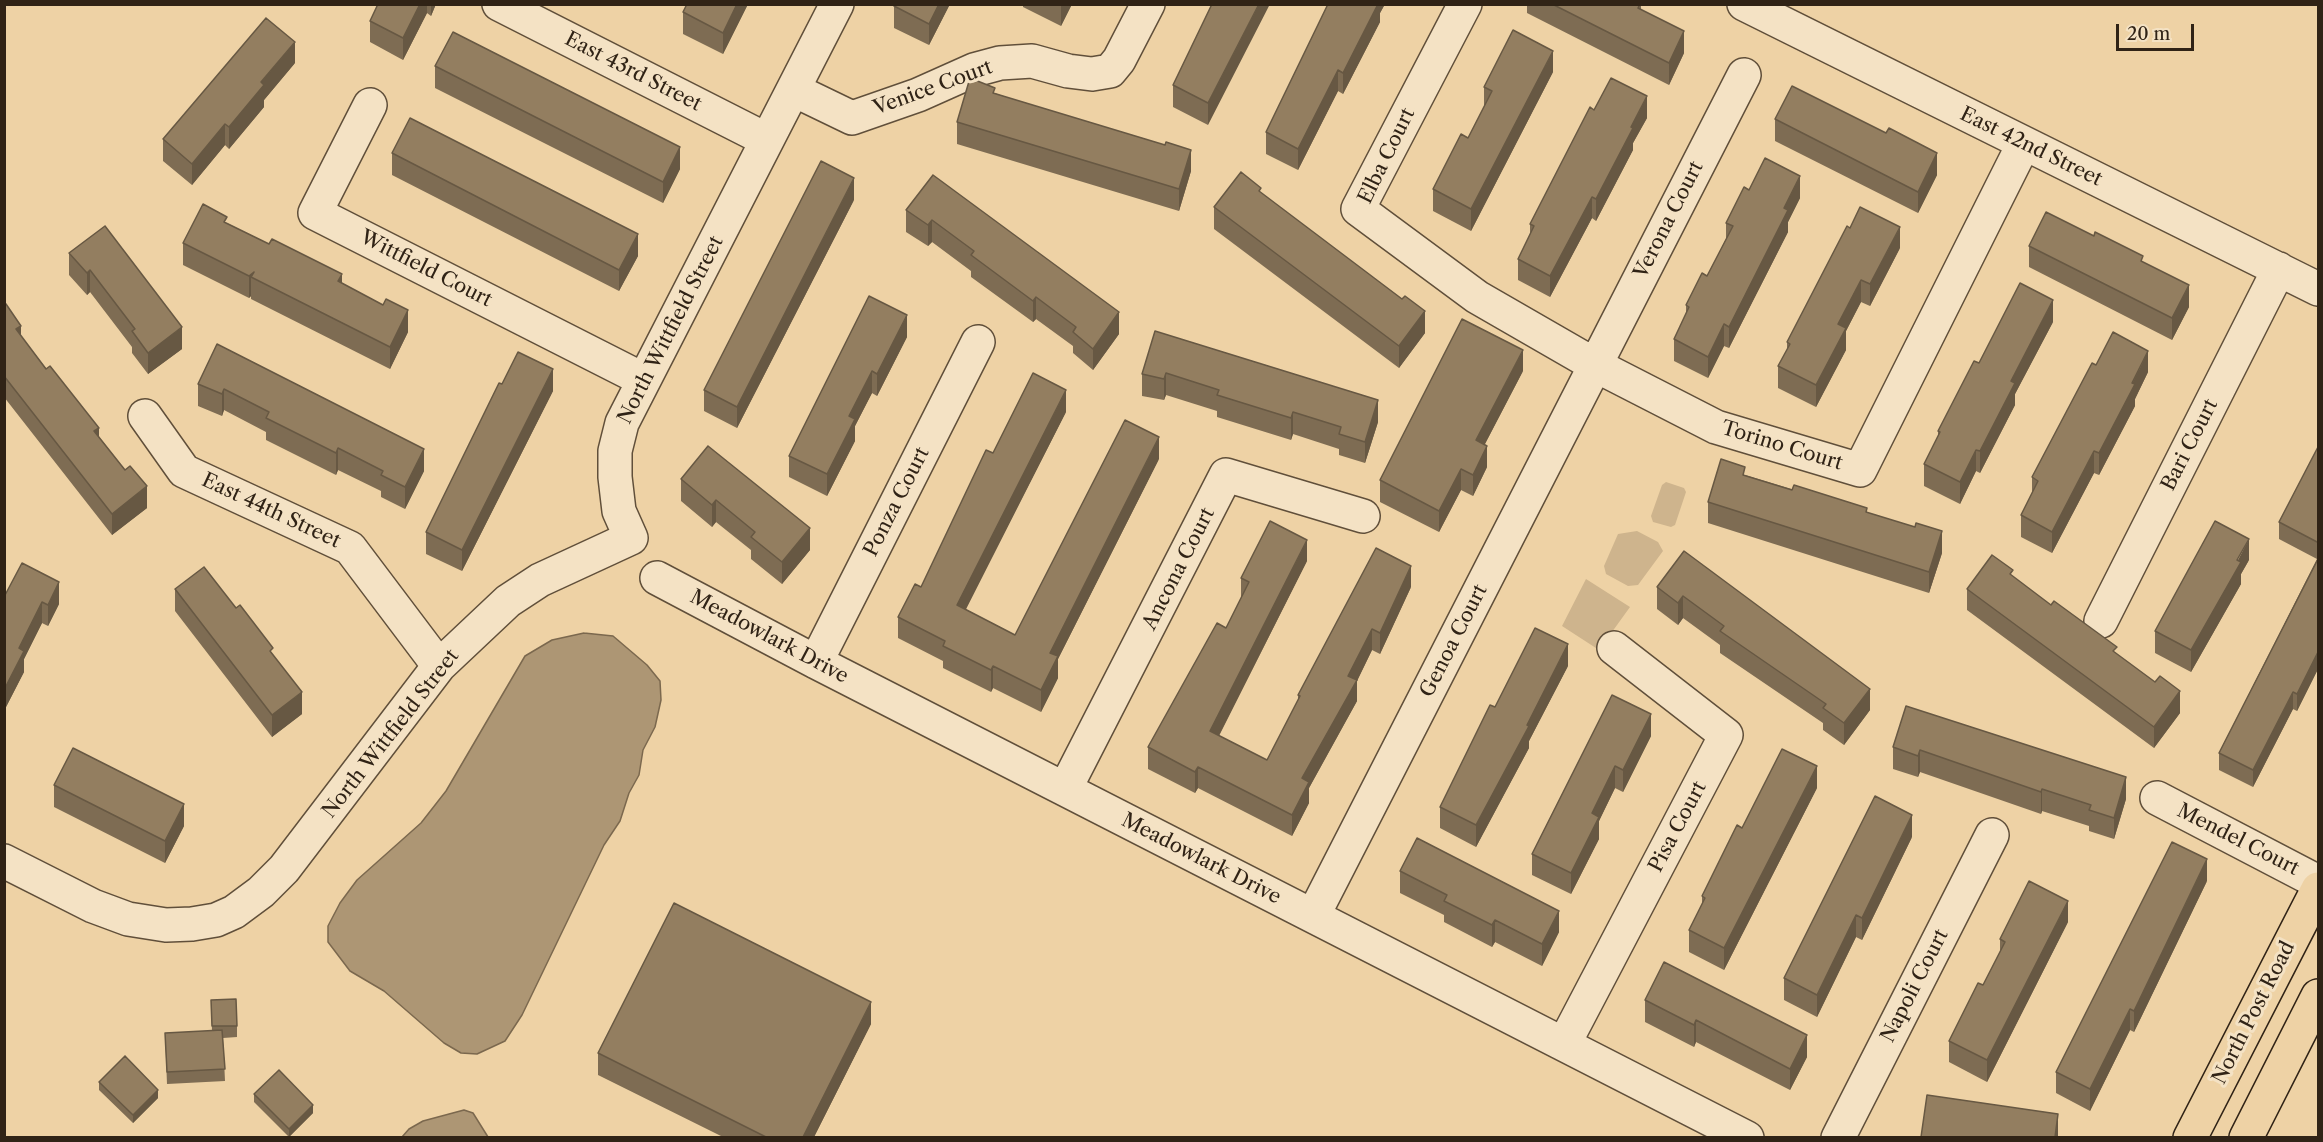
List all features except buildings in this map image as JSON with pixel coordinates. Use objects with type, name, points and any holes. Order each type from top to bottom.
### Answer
[{"type":"main road","name":"North Post Road","points":[[2190,1137],[2319,890]]},
{"type":"main road","points":[[2246,1137],[2319,996]]},
{"type":"street","name":"East 43rd Street","points":[[499,4],[767,140]]},
{"type":"street","name":"North Wittfield Street","points":[[4,861],[93,906],[128,919],[166,925],[216,920],[243,906],[284,869],[439,666],[508,601],[540,580],[631,538],[617,501],[615,457],[622,423],[837,4]]},
{"type":"street","name":"Venice Court","points":[[794,90],[852,118],[918,95],[974,70],[1000,63],[1032,61],[1076,72],[1092,74],[1110,71],[1119,60],[1148,4]]},
{"type":"street","name":"Elba Court","points":[[1464,4],[1358,209],[1478,297]]},
{"type":"street","name":"East 42nd Street","points":[[1744,4],[2319,290]]},
{"type":"street","name":"Verona Court","points":[[1595,365],[1744,75]]},
{"type":"street","name":"Wittfield Court","points":[[370,105],[315,213],[645,380]]},
{"type":"street","name":"Torino Court","points":[[1478,297],[1595,365],[1716,427],[1860,470],[2024,143]]},
{"type":"street","name":"Bari Court","points":[[2101,621],[2278,269]]},
{"type":"street","name":"Ponza Court","points":[[816,662],[978,342]]},
{"type":"street","name":"Genoa Court","points":[[1313,916],[1595,365]]},
{"type":"street","name":"East 44th Street","points":[[145,416],[184,471],[350,548],[439,666]]},
{"type":"street","name":"Ancona Court","points":[[1065,789],[1226,475],[1364,516]]},
{"type":"street","name":"Meadowlark Drive","points":[[657,578],[816,662],[1747,1137]]},
{"type":"street","name":"Pisa Court","points":[[1564,1044],[1726,735],[1614,648]]},
{"type":"street","name":"Mendel Court","points":[[2157,798],[2319,882]]},
{"type":"street","name":"Napoli Court","points":[[1838,1137],[1992,836]]},
{"type":"shaded area","points":[[1666,482],[1684,488],[1686,492],[1675,525],[1671,527],[1653,522],[1651,516],[1662,485]]},
{"type":"shaded area","points":[[1637,531],[1658,542],[1663,551],[1638,585],[1628,586],[1606,574],[1604,566],[1618,534]]},
{"type":"shaded area","points":[[1586,579],[1630,607],[1599,650],[1562,626]]},
{"type":"shaded area","points":[[584,633],[613,636],[647,665],[660,681],[661,700],[655,727],[643,750],[639,775],[629,793],[620,821],[604,845],[522,1015],[505,1041],[477,1054],[461,1053],[444,1043],[384,991],[350,971],[328,942],[328,926],[340,903],[357,880],[421,823],[446,791],[525,656],[552,640]]},
{"type":"shaded area","points":[[464,1110],[473,1113],[488,1137],[402,1137],[409,1129],[423,1121]]}]
